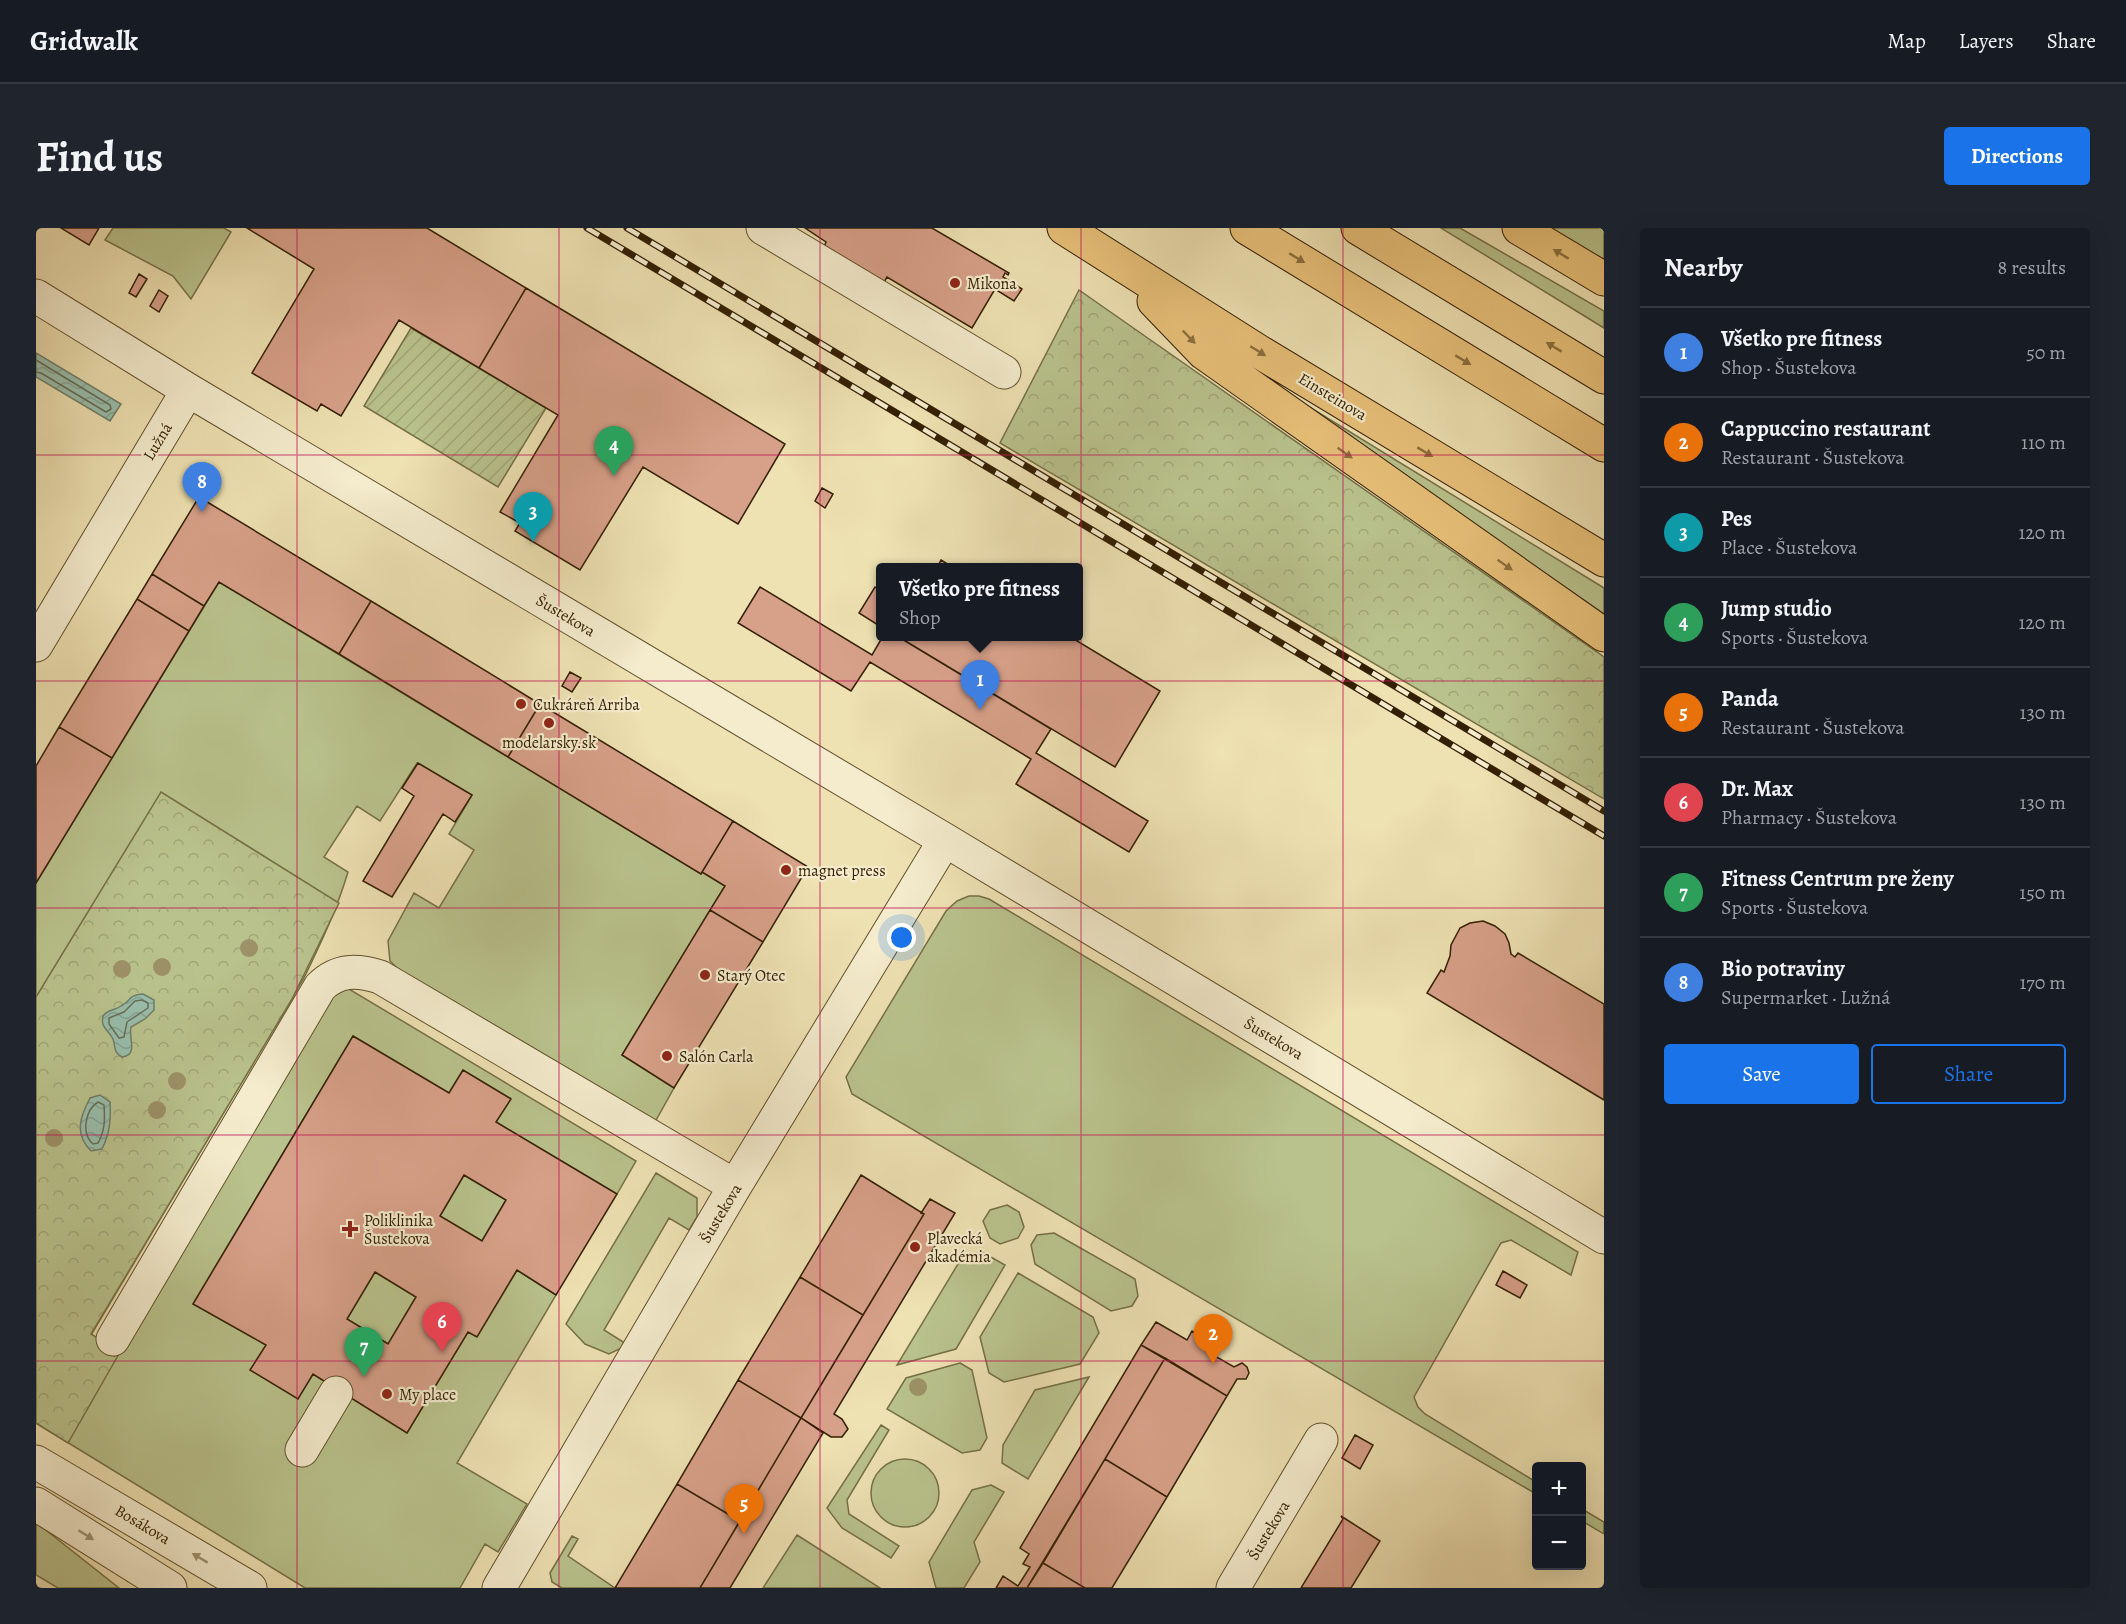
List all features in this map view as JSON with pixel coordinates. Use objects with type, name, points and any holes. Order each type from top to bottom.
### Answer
[{"type":"main road","name":"Einsteinova","points":[[1064,228],[1119,265],[1604,560]]},
{"type":"main road","points":[[1246,228],[1604,445]]},
{"type":"main road","points":[[1358,228],[1604,377]]},
{"type":"main road","points":[[1519,228],[1604,279]]},
{"type":"main road","points":[[1119,265],[1204,353],[1604,635]]},
{"type":"street","points":[[763,228],[1004,372]]},
{"type":"street","points":[[36,296],[188,390]]},
{"type":"street","name":"Lužná","points":[[36,645],[188,390]]},
{"type":"street","name":"Šustekova","points":[[188,390],[945,840],[1604,1237]]},
{"type":"street","name":"Šustekova","points":[[499,1588],[735,1186],[945,840]]},
{"type":"street","points":[[112,1339],[320,987],[327,980],[344,972],[364,972],[380,977],[735,1186]]},
{"type":"street","points":[[302,1450],[336,1393]]},
{"type":"street","name":"Šustekova","points":[[1233,1588],[1321,1440]]},
{"type":"street","name":"Bosákova","points":[[36,1461],[250,1588]]},
{"type":"street","points":[[36,1504],[170,1588]]},
{"type":"green space","points":[[113,228],[224,228],[231,232],[191,299],[173,276],[105,240]]},
{"type":"green space","points":[[1441,228],[1460,228],[1604,311],[1604,328]]},
{"type":"green space","points":[[1541,228],[1604,228],[1604,265]]},
{"type":"green space","points":[[1079,290],[1604,657],[1604,799],[1000,443]]},
{"type":"green space","points":[[411,328],[546,408],[498,487],[364,406]]},
{"type":"green space","points":[[1272,384],[1604,588],[1604,614]]},
{"type":"green space","points":[[219,582],[701,874],[702,872],[725,886],[622,1055],[674,1088],[655,1122],[400,971],[390,961],[388,941],[414,893],[439,908],[474,850],[449,834],[472,795],[417,763],[380,821],[357,806],[324,857],[348,872],[334,913],[304,978],[91,1335],[120,1352],[330,989],[344,986],[636,1161],[617,1194],[496,1122],[510,1098],[463,1070],[449,1093],[353,1036],[193,1304],[266,1345],[298,1398],[313,1374],[407,1433],[468,1332],[477,1336],[517,1270],[556,1295],[457,1463],[527,1504],[498,1552],[485,1544],[460,1588],[305,1588],[36,1423],[36,883]]},
{"type":"green space","points":[[161,792],[339,903],[292,999],[91,1334],[120,1352],[68,1443],[36,1423],[36,997]]},
{"type":"green space","points":[[969,896],[989,899],[1578,1252],[1571,1275],[1511,1240],[1501,1243],[1414,1397],[1418,1407],[1425,1414],[1532,1480],[1532,1492],[852,1094],[846,1077],[946,911],[957,901]]},
{"type":"green space","points":[[656,1173],[697,1198],[697,1217],[689,1230],[669,1218],[604,1330],[628,1345],[609,1354],[585,1344],[566,1324]]},
{"type":"green space","points":[[464,1175],[506,1200],[482,1241],[440,1216]]},
{"type":"green space","points":[[1007,1205],[1019,1212],[1024,1227],[1018,1238],[1000,1244],[990,1238],[983,1221],[990,1210]]},
{"type":"green space","points":[[1054,1233],[1135,1279],[1138,1296],[1132,1306],[1111,1311],[1035,1264],[1031,1245],[1037,1235]]},
{"type":"green space","points":[[982,1252],[1005,1265],[956,1349],[897,1365],[961,1259]]},
{"type":"green space","points":[[375,1272],[416,1297],[388,1344],[347,1319]]},
{"type":"green space","points":[[1018,1273],[1093,1317],[1099,1333],[1080,1364],[1004,1382],[989,1373],[980,1337]]},
{"type":"green space","points":[[960,1363],[972,1370],[987,1438],[980,1450],[962,1453],[887,1409],[906,1378]]},
{"type":"green space","points":[[1089,1377],[1028,1479],[1002,1463],[1003,1445],[1035,1390]]},
{"type":"green space","points":[[881,1425],[889,1430],[847,1500],[849,1514],[899,1546],[891,1558],[842,1528],[827,1508]]},
{"type":"green space","points":[[905,1459],[918,1462],[929,1469],[936,1480],[939,1493],[936,1506],[929,1517],[918,1524],[905,1527],[892,1524],[881,1517],[874,1506],[871,1493],[874,1480],[881,1469],[892,1462]]},
{"type":"green space","points":[[991,1485],[1004,1492],[974,1542],[980,1562],[964,1588],[936,1588],[929,1562],[972,1490]]},
{"type":"green space","points":[[1586,1511],[1604,1522],[1604,1534],[1586,1523]]},
{"type":"green space","points":[[36,1523],[119,1588],[58,1588],[36,1575]]},
{"type":"green space","points":[[797,1535],[880,1588],[763,1588]]},
{"type":"green space","points":[[572,1536],[578,1539],[568,1556],[615,1588],[562,1588],[552,1582],[550,1573]]},
{"type":"water","points":[[36,353],[121,404],[110,421],[36,377]]},
{"type":"water","points":[[143,994],[154,1000],[154,1010],[145,1019],[131,1027],[132,1050],[127,1056],[122,1057],[116,1051],[113,1039],[104,1026],[103,1016],[132,997]]},
{"type":"water","points":[[100,1095],[110,1102],[109,1126],[102,1149],[91,1151],[82,1138],[80,1125],[90,1098]]},
{"type":"building","points":[[61,228],[99,228],[89,245]]},
{"type":"building","points":[[247,228],[427,228],[526,288],[479,368],[399,320],[341,416],[321,404],[317,411],[252,373],[314,269]]},
{"type":"building","name":"Mikona","points":[[805,228],[932,228],[1009,273],[1008,275],[1005,273],[1003,277],[1022,289],[1014,301],[995,289],[972,328],[887,277],[880,289],[824,247],[826,242]]},
{"type":"building","points":[[139,274],[147,279],[136,297],[129,293]]},
{"type":"building","points":[[526,288],[785,444],[738,524],[643,467],[580,570],[515,531],[520,523],[500,512],[558,415],[479,368]]},
{"type":"building","points":[[159,290],[168,296],[159,312],[150,306]]},
{"type":"building","points":[[822,488],[833,494],[825,508],[815,501]]},
{"type":"building","points":[[199,497],[371,601],[339,654],[219,582],[204,606],[152,574]]},
{"type":"building","points":[[152,574],[204,606],[189,631],[137,599]]},
{"type":"building","points":[[760,587],[872,655],[880,641],[905,641],[1051,729],[1036,753],[1148,821],[1129,852],[1016,784],[1031,759],[870,662],[851,691],[738,623]]},
{"type":"building","points":[[875,587],[876,624],[859,613]]},
{"type":"building","points":[[137,599],[189,631],[112,758],[59,727]]},
{"type":"building","points":[[371,601],[540,704],[508,757],[339,654]]},
{"type":"building","points":[[905,641],[1077,641],[1160,691],[1115,767]]},
{"type":"building","points":[[570,672],[581,678],[572,692],[562,686]]},
{"type":"building","points":[[540,704],[733,821],[701,874],[508,757]]},
{"type":"building","points":[[59,727],[112,758],[36,883],[36,766]]},
{"type":"building","points":[[418,763],[472,795],[455,822],[443,814],[392,897],[363,881],[414,796],[402,788]]},
{"type":"building","points":[[733,821],[808,867],[763,942],[710,910],[725,886],[702,872]]},
{"type":"building","points":[[710,910],[763,942],[674,1088],[622,1055]]},
{"type":"building","points":[[1483,921],[1495,926],[1505,934],[1511,954],[1515,957],[1518,953],[1604,1004],[1604,1100],[1427,993],[1441,970],[1444,972],[1451,945],[1460,928],[1470,923]]},
{"type":"building","name":"Poliklinika Šustekova","points":[[353,1036],[449,1093],[463,1070],[511,1099],[496,1122],[617,1194],[556,1295],[517,1270],[477,1337],[468,1332],[407,1433],[313,1374],[298,1399],[250,1370],[266,1345],[193,1304]],"holes":[[[464,1175],[506,1200],[482,1241],[440,1216]],[[375,1272],[416,1297],[388,1344],[347,1319]]]},
{"type":"building","points":[[861,1175],[924,1214],[863,1315],[800,1277]]},
{"type":"building","points":[[930,1199],[955,1213],[834,1414],[842,1419],[848,1429],[842,1437],[831,1437],[801,1418],[924,1214],[921,1213]]},
{"type":"building","points":[[1503,1271],[1527,1285],[1520,1298],[1496,1285]]},
{"type":"building","points":[[800,1277],[863,1315],[801,1418],[738,1380]]},
{"type":"building","points":[[1156,1322],[1187,1340],[1192,1331],[1202,1337],[1208,1347],[1206,1351],[1234,1367],[1242,1363],[1247,1367],[1249,1373],[1246,1379],[1237,1379],[1227,1396],[1141,1345]]},
{"type":"building","points":[[1141,1345],[1165,1358],[1105,1459],[1027,1588],[996,1588],[1003,1576],[1018,1586],[1030,1567],[1023,1564],[1029,1554],[1020,1548]]},
{"type":"building","points":[[1165,1358],[1227,1396],[1167,1497],[1105,1459]]},
{"type":"building","points":[[738,1380],[801,1418],[740,1521],[677,1484]]},
{"type":"building","points":[[801,1418],[823,1433],[730,1588],[700,1588]]},
{"type":"building","points":[[1355,1435],[1373,1445],[1360,1469],[1342,1458]]},
{"type":"building","points":[[1105,1459],[1167,1497],[1112,1588],[1085,1588],[1043,1563]]},
{"type":"building","points":[[677,1484],[740,1521],[700,1588],[615,1588]]},
{"type":"building","points":[[1341,1516],[1380,1541],[1351,1588],[1301,1588],[1343,1519]]},
{"type":"building","points":[[1043,1563],[1085,1588],[1027,1588]]},
{"type":"railway","points":[[587,228],[1604,836]]},
{"type":"railway","points":[[627,228],[1604,811]]},
{"type":"place","name":"Mikona","points":[[955,283]]},
{"type":"place","name":"Jump studio","points":[[614,476]]},
{"type":"place","name":"Bio potraviny","points":[[202,512]]},
{"type":"place","name":"Pes","points":[[533,542]]},
{"type":"place","name":"Cukráreň Arriba","points":[[521,704]]},
{"type":"place","name":"Všetko pre fitness","points":[[980,710]]},
{"type":"place","name":"modelarsky.sk","points":[[549,723]]},
{"type":"place","name":"magnet press","points":[[786,870]]},
{"type":"place","name":"Starý Otec","points":[[705,975]]},
{"type":"place","name":"Salón Carla","points":[[667,1056]]},
{"type":"place","name":"Poliklinika Šustekova","points":[[350,1229]]},
{"type":"place","name":"Plavecká akadémia","points":[[915,1247]]},
{"type":"place","name":"Dr. Max","points":[[442,1352]]},
{"type":"place","name":"Cappuccino restaurant","points":[[1213,1364]]},
{"type":"place","name":"Fitness Centrum pre ženy","points":[[364,1377]]},
{"type":"place","name":"My place","points":[[387,1394]]},
{"type":"place","name":"Panda","points":[[744,1534]]}]
